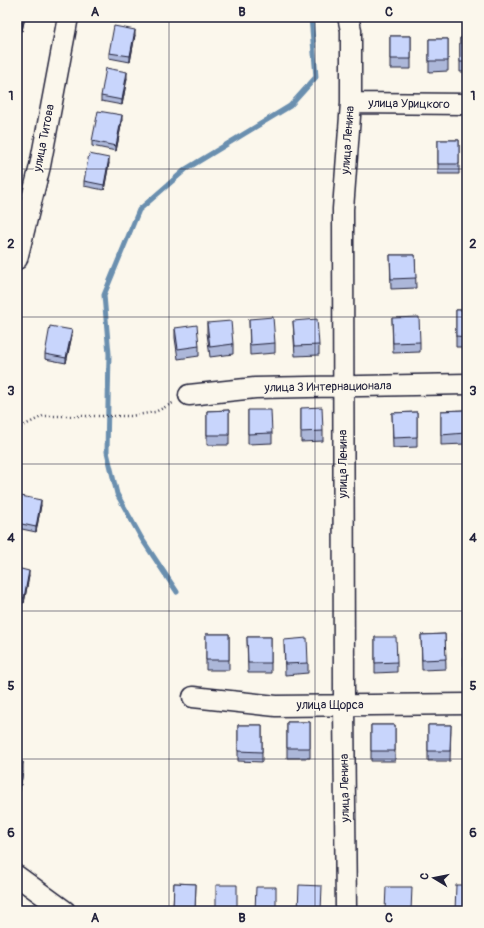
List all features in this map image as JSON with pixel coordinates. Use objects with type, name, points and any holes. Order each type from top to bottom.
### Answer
[{"type":"street","name":"улица Титова","points":[[17,259],[40,166],[68,17]]},
{"type":"street","name":"улица Ленина","points":[[346,911],[342,209],[351,103],[351,30],[348,17]]},
{"type":"street","name":"улица Урицкого","points":[[351,103],[467,104]]},
{"type":"street","name":"улица 3 Интернационала","points":[[189,395],[255,388],[467,384]]},
{"type":"street","name":"улица Щорса","points":[[193,697],[276,706],[467,704]]},
{"type":"street","points":[[17,876],[34,890],[65,911]]},
{"type":"path","points":[[17,429],[43,416],[131,416],[155,412],[189,395]]},
{"type":"building","points":[[17,17],[24,17],[22,26],[17,25]]},
{"type":"building","points":[[114,26],[135,30],[130,56],[109,53]]},
{"type":"building","points":[[390,36],[411,36],[411,59],[390,59]]},
{"type":"building","points":[[460,38],[467,38],[467,62],[460,62]]},
{"type":"building","points":[[429,39],[448,39],[448,61],[429,61]]},
{"type":"building","points":[[106,68],[127,72],[122,100],[101,96]]},
{"type":"building","points":[[98,111],[122,115],[116,146],[92,141]]},
{"type":"building","points":[[438,140],[459,140],[459,164],[438,164]]},
{"type":"building","points":[[89,154],[109,158],[104,185],[84,181]]},
{"type":"building","points":[[390,255],[415,255],[416,278],[391,279]]},
{"type":"building","points":[[456,310],[467,310],[467,337],[456,336]]},
{"type":"building","points":[[273,317],[275,343],[250,345],[249,319]]},
{"type":"building","points":[[419,317],[420,342],[393,343],[392,318]]},
{"type":"building","points":[[317,319],[319,345],[295,346],[293,321]]},
{"type":"building","points":[[231,321],[233,344],[210,347],[207,323]]},
{"type":"building","points":[[197,325],[199,346],[178,349],[175,328]]},
{"type":"building","points":[[50,326],[72,330],[66,358],[45,354]]},
{"type":"building","points":[[322,407],[323,431],[301,432],[301,408]]},
{"type":"building","points":[[229,410],[229,435],[207,435],[207,411]]},
{"type":"building","points":[[248,410],[271,410],[272,433],[248,434]]},
{"type":"building","points":[[465,410],[465,433],[441,435],[441,411]]},
{"type":"building","points":[[417,412],[417,437],[393,438],[392,413]]},
{"type":"building","points":[[21,496],[41,500],[36,527],[17,523]]},
{"type":"building","points":[[17,568],[29,571],[24,598],[17,597]]},
{"type":"building","points":[[17,629],[20,629],[17,645]]},
{"type":"building","points":[[467,631],[467,656],[464,656],[463,632]]},
{"type":"building","points":[[206,634],[229,634],[229,660],[206,660]]},
{"type":"building","points":[[445,634],[446,659],[422,660],[421,635]]},
{"type":"building","points":[[247,637],[271,637],[271,663],[248,663]]},
{"type":"building","points":[[375,637],[396,637],[397,662],[375,663]]},
{"type":"building","points":[[307,638],[308,663],[285,664],[284,640]]},
{"type":"building","points":[[287,722],[310,722],[310,748],[287,748]]},
{"type":"building","points":[[238,725],[262,725],[262,752],[238,751]]},
{"type":"building","points":[[371,725],[395,725],[395,751],[371,751]]},
{"type":"building","points":[[428,725],[451,725],[450,751],[428,751]]},
{"type":"building","points":[[17,761],[23,762],[18,791],[17,791]]},
{"type":"building","points":[[174,883],[196,884],[195,910],[173,909]]},
{"type":"building","points":[[216,885],[237,885],[237,911],[216,911]]},
{"type":"building","points":[[299,885],[322,886],[321,911],[298,911]]},
{"type":"building","points":[[456,885],[467,885],[467,911],[455,911]]},
{"type":"building","points":[[256,887],[276,887],[276,911],[255,911]]},
{"type":"building","points":[[386,887],[412,887],[411,911],[385,911]]},
{"type":"waterway","points":[[177,592],[142,539],[117,494],[107,452],[109,354],[104,295],[139,210],[186,169],[290,106],[316,77],[311,17]]}]
